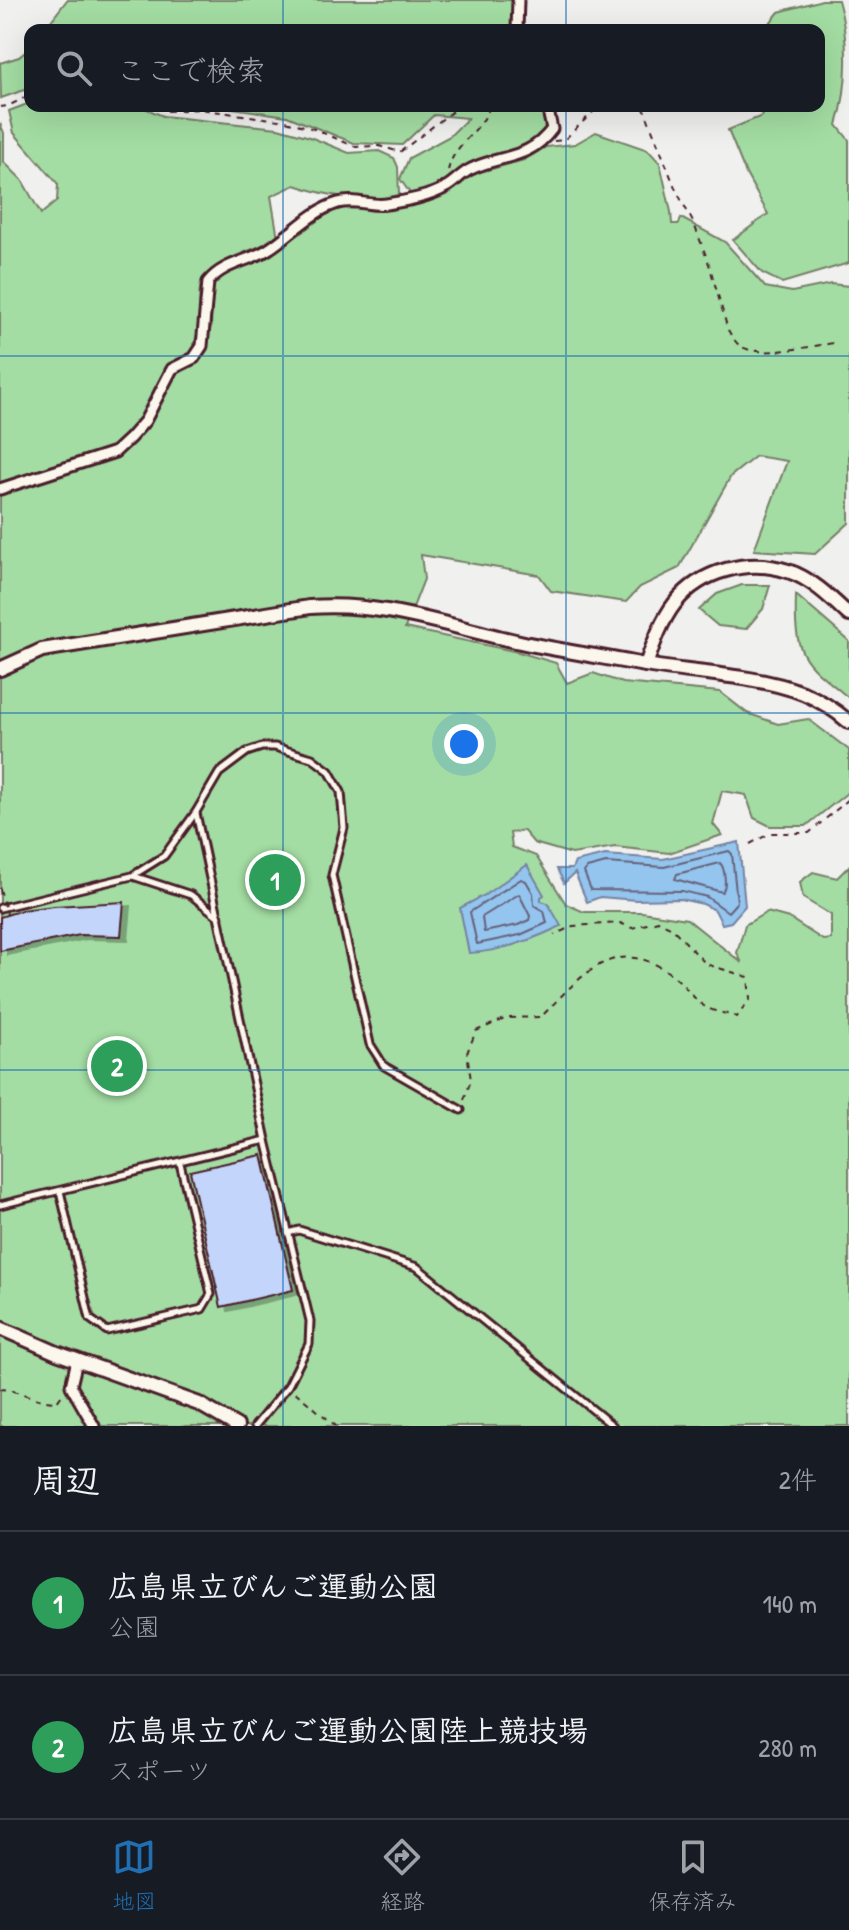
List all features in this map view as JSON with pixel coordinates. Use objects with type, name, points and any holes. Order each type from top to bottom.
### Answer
[{"type":"street","points":[[517,24],[518,0]]},
{"type":"street","points":[[0,489],[115,452],[130,438],[145,421],[172,369],[194,358],[202,346],[206,291],[213,275],[265,251],[324,208],[350,200],[383,205],[445,188],[471,169],[522,154],[542,142],[552,129],[548,112]]},
{"type":"street","points":[[646,665],[653,643],[674,604],[687,591],[732,567],[750,565],[789,571],[815,585],[849,615]]},
{"type":"street","points":[[0,669],[42,650],[344,604],[401,611],[519,642],[765,683],[802,693],[835,710],[849,722]]},
{"type":"street","points":[[0,1328],[77,1360],[199,1404],[237,1426]]},
{"type":"street","points":[[77,1360],[71,1386],[94,1426]]},
{"type":"lane","points":[[0,908],[132,876],[164,856],[219,773],[247,752],[262,747],[289,750],[312,758],[329,771],[341,792],[344,828],[332,875],[370,1044],[384,1066],[461,1110]]},
{"type":"lane","points":[[196,812],[266,1140],[310,1321],[309,1344],[288,1386],[255,1426]]},
{"type":"lane","points":[[132,876],[191,895],[219,917]]},
{"type":"lane","points":[[0,1205],[266,1140]]},
{"type":"lane","points":[[60,1191],[90,1319],[107,1331],[202,1309],[211,1294],[180,1163]]},
{"type":"lane","points":[[288,1233],[299,1230],[417,1267],[613,1426]]},
{"type":"path","points":[[0,107],[24,98]]},
{"type":"path","points":[[221,112],[286,121],[356,147],[379,146],[400,152],[451,112]]},
{"type":"path","points":[[445,188],[449,164],[456,150],[488,112]]},
{"type":"path","points":[[542,142],[564,140],[593,112]]},
{"type":"path","points":[[646,112],[676,190],[694,224],[733,339],[741,347],[773,351],[836,343]]},
{"type":"path","points":[[750,844],[771,833],[809,833],[849,799]]},
{"type":"path","points":[[0,888],[7,914]]},
{"type":"path","points":[[461,1110],[471,1080],[467,1053],[476,1031],[507,1018],[541,1017],[581,976],[618,957],[642,959],[674,976],[706,1008],[737,1017],[750,999],[748,977],[706,964],[672,928],[658,921],[632,928],[620,923],[573,926],[554,935]]},
{"type":"path","points":[[0,1389],[26,1392],[46,1402],[57,1402],[71,1386]]},
{"type":"path","points":[[288,1386],[336,1426]]},
{"type":"green space","points":[[67,0],[515,0],[515,24],[49,24]]},
{"type":"green space","points":[[822,0],[838,0],[846,62],[837,125],[849,140],[849,263],[782,283],[762,273],[733,240],[768,214],[746,174],[728,130],[762,116],[760,112],[825,112],[825,24],[769,24],[779,12]]},
{"type":"green space","points":[[24,53],[24,90],[1,98],[0,63]]},
{"type":"green space","points":[[24,105],[24,112],[154,112],[163,116],[278,128],[349,153],[379,151],[394,158],[398,167],[399,195],[347,197],[295,185],[271,196],[278,238],[220,264],[203,278],[194,344],[205,351],[211,326],[213,284],[232,270],[268,257],[327,213],[350,206],[383,211],[448,194],[473,174],[524,160],[546,147],[575,144],[596,132],[648,150],[660,163],[672,224],[679,224],[681,218],[725,242],[765,287],[792,292],[831,284],[849,286],[849,523],[815,554],[754,550],[787,461],[756,456],[731,476],[679,568],[640,587],[626,602],[551,591],[539,575],[421,555],[424,579],[405,628],[556,663],[567,683],[593,673],[623,683],[720,692],[747,713],[778,724],[808,719],[849,750],[847,793],[806,826],[770,826],[754,818],[746,795],[722,791],[713,824],[722,835],[669,853],[615,847],[572,854],[534,843],[523,830],[510,833],[512,847],[536,856],[566,904],[584,912],[642,912],[687,919],[742,963],[737,953],[745,925],[767,912],[789,918],[823,940],[831,939],[831,915],[803,898],[800,882],[813,872],[837,878],[849,866],[849,1426],[0,1426],[0,123],[4,133],[4,162],[22,180],[41,214],[57,201],[58,184],[14,133],[9,111]]},
{"type":"green space","points":[[259,112],[546,112],[549,129],[540,140],[444,186],[412,196],[400,179],[409,158],[450,136],[468,118],[434,115],[402,145],[354,143],[287,116]]},
{"type":"green space","points":[[742,585],[770,585],[763,609],[746,629],[718,626],[699,610],[717,594]]},
{"type":"green space","points":[[796,595],[849,641],[849,698],[804,656],[797,632]]},
{"type":"water","points":[[739,842],[745,906],[731,922],[722,924],[715,910],[680,899],[600,897],[587,902],[575,873],[564,883],[557,869],[572,869],[575,862],[605,855],[663,859]]},
{"type":"water","points":[[527,865],[544,895],[541,901],[548,903],[561,926],[516,944],[469,953],[460,908],[485,895]]},
{"type":"building","points":[[124,902],[121,936],[80,935],[0,951],[0,917],[22,910],[54,906]]},
{"type":"building","points":[[262,1155],[293,1290],[221,1307],[190,1171]]},
{"type":"place","name":"広島県立びんご運動公園","points":[[275,880]]},
{"type":"place","name":"広島県立びんご運動公園陸上競技場","points":[[117,1066]]}]
